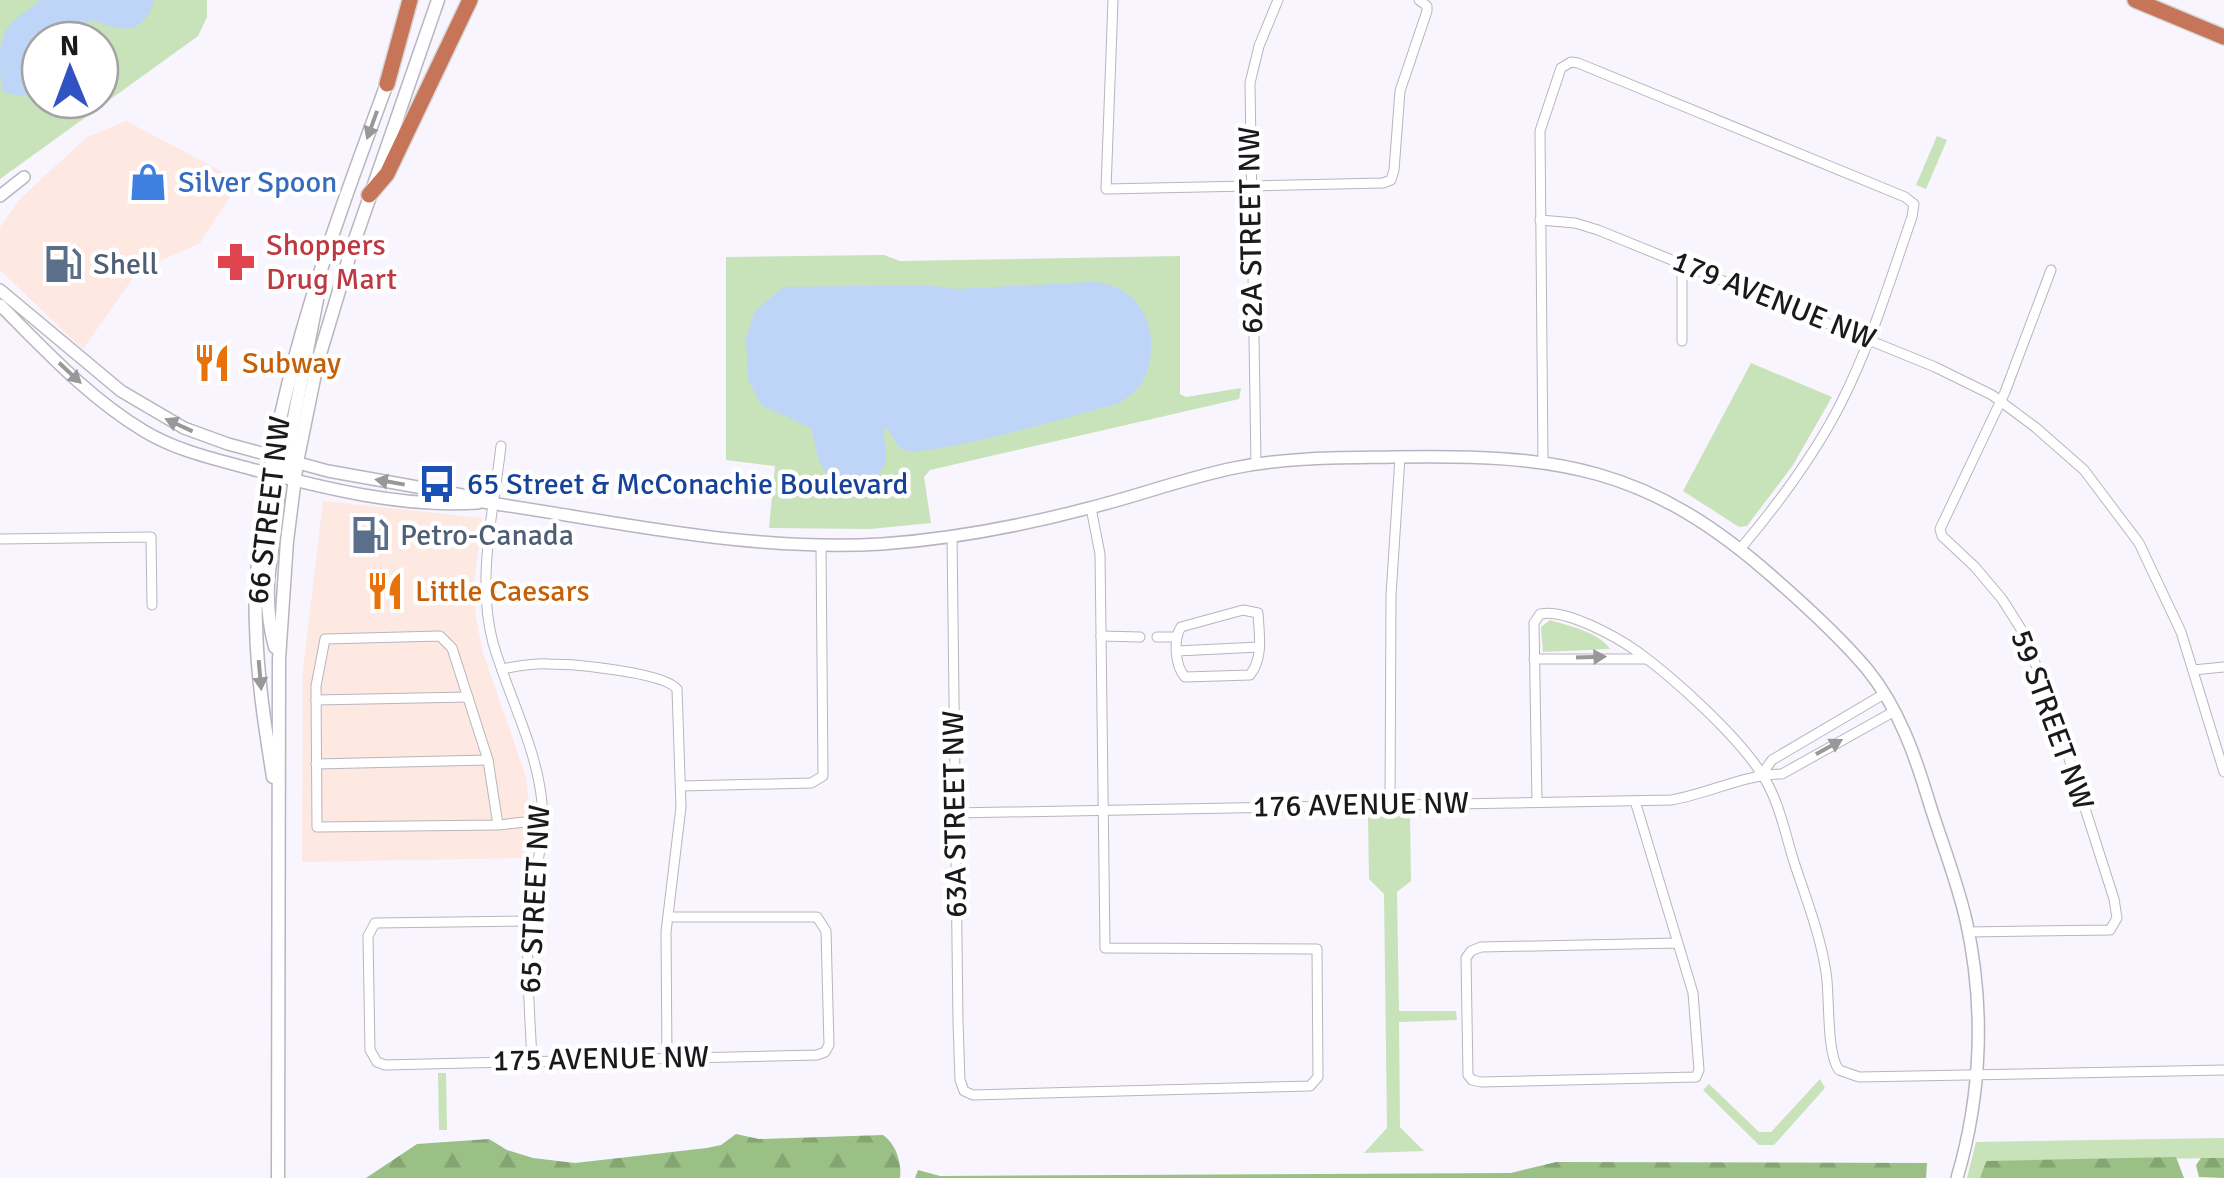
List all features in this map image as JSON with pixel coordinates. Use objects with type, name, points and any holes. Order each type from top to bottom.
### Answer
[{"type":"highway","points":[[387,84],[414,0]]},
{"type":"highway","points":[[369,195],[387,174],[470,0]]},
{"type":"highway","points":[[2134,0],[2224,37]]},
{"type":"main road","name":"66 STREET NW","points":[[277,801],[263,714],[256,624],[258,562],[274,475],[284,459],[317,364],[369,195],[438,0]]},
{"type":"main road","name":"66 STREET NW","points":[[278,1178],[279,664],[282,592],[295,480],[284,459],[300,330],[387,84]]},
{"type":"main road","points":[[274,475],[267,609],[279,664]]},
{"type":"street","points":[[1113,0],[1106,189],[1391,180],[1400,91],[1425,20],[1423,3]]},
{"type":"street","name":"62A STREET NW","points":[[1256,464],[1250,83],[1259,46],[1278,0]]},
{"type":"street","points":[[1543,462],[1540,131],[1548,100],[1565,64],[1578,63],[1914,204],[1870,338],[1822,438],[1741,548]]},
{"type":"street","points":[[0,196],[24,177]]},
{"type":"street","points":[[0,206],[12,188]]},
{"type":"street","name":"179 AVENUE NW","points":[[1540,220],[1576,223],[1682,263],[1936,366],[2001,401],[2084,470],[2139,544],[2174,614],[2224,772]]},
{"type":"street","points":[[1682,263],[1682,341]]},
{"type":"street","name":"59 STREET NW","points":[[1968,932],[2110,930],[2118,918],[2034,656],[2002,599],[1976,567],[1942,536],[1940,529],[2001,401],[2051,270]]},
{"type":"street","points":[[0,290],[140,406],[206,438],[328,471],[489,503],[737,541],[821,546],[952,536],[1024,524],[1201,476],[1287,460],[1477,456],[1585,470],[1649,491],[1702,520],[1741,548],[1836,637],[1868,670],[1914,753],[1968,932],[1978,1003],[1977,1074],[1957,1178]]},
{"type":"street","points":[[0,305],[81,384],[147,433],[198,454],[295,480],[368,494],[458,504],[489,503]]},
{"type":"street","name":"65 STREET NW","points":[[501,446],[489,503],[487,609],[538,781],[543,820],[528,921],[532,1061]]},
{"type":"street","points":[[1390,804],[1391,595],[1400,457]]},
{"type":"street","points":[[1091,508],[1100,554],[1103,809]]},
{"type":"street","points":[[0,539],[151,536],[152,605]]},
{"type":"street","name":"63A STREET NW","points":[[952,536],[960,1074],[964,1092],[973,1095],[1302,1088],[1316,1082],[1316,949],[1105,948],[1103,809]]},
{"type":"street","points":[[681,786],[811,784],[820,780],[825,769],[821,546]]},
{"type":"street","points":[[1252,611],[1258,613],[1259,647],[1259,659],[1250,674],[1185,677],[1178,668],[1177,632],[1185,624],[1252,611]]},
{"type":"street","points":[[1537,802],[1534,624],[1540,614],[1548,612],[1586,624],[1647,659],[1735,741],[1762,774],[1821,944],[1829,992],[1832,1052],[1834,1064],[1842,1072],[1859,1077],[2224,1070]]},
{"type":"street","points":[[498,825],[488,760],[452,648],[440,636],[326,639],[316,700],[317,826],[498,825],[543,820]]},
{"type":"street","points":[[1100,636],[1140,637]]},
{"type":"street","points":[[1158,637],[1177,637]]},
{"type":"street","points":[[1177,651],[1259,647]]},
{"type":"street","points":[[1534,659],[1647,659]]},
{"type":"street","points":[[502,669],[569,665],[662,679],[674,684],[679,694],[681,786],[668,916],[667,1058]]},
{"type":"street","points":[[2193,670],[2224,667]]},
{"type":"street","name":"176 AVENUE NW","points":[[1762,774],[1772,760],[1884,694]]},
{"type":"street","points":[[316,700],[468,697]]},
{"type":"street","name":"176 AVENUE NW","points":[[956,813],[1634,801],[1694,796],[1762,774],[1782,774],[1894,712]]},
{"type":"street","points":[[316,764],[488,760]]},
{"type":"street","points":[[1634,801],[1678,944],[1697,1014],[1696,1077],[1481,1082],[1472,1080],[1468,1074],[1466,958],[1470,950],[1678,944]]},
{"type":"street","name":"175 AVENUE NW","points":[[528,921],[375,924],[368,936],[370,1050],[376,1062],[384,1065],[825,1052],[826,931],[817,917],[668,916]]},
{"type":"shaded area","points":[[126,121],[240,181],[200,243],[138,271],[83,349],[0,270],[0,227],[21,198],[87,137]]},
{"type":"shaded area","points":[[323,501],[482,518],[473,592],[476,618],[483,653],[526,777],[531,825],[527,858],[302,862],[303,670]]},
{"type":"green space","points":[[0,0],[207,0],[207,17],[198,36],[120,92],[120,20],[20,20],[20,120],[82,120],[0,179]]},
{"type":"green space","points":[[1937,136],[1947,140],[1926,189],[1916,185]]},
{"type":"green space","points":[[884,255],[900,261],[1180,256],[1180,394],[1186,397],[1241,388],[1239,399],[930,470],[924,477],[931,523],[870,529],[769,528],[775,466],[726,460],[726,257]]},
{"type":"green space","points":[[1751,363],[1832,397],[1793,465],[1747,526],[1739,527],[1683,491]]},
{"type":"green space","points":[[1550,620],[1591,634],[1610,649],[1543,652],[1541,627]]},
{"type":"green space","points":[[1368,816],[1410,816],[1411,881],[1397,892],[1399,1011],[1456,1011],[1457,1020],[1399,1022],[1400,1127],[1424,1151],[1364,1153],[1387,1128],[1384,894],[1369,879]]},
{"type":"green space","points":[[438,1073],[446,1073],[447,1130],[439,1130]]},
{"type":"green space","points":[[1820,1079],[1825,1088],[1774,1145],[1759,1145],[1703,1090],[1709,1084],[1759,1132],[1771,1132]]},
{"type":"green space","points":[[736,1134],[759,1139],[883,1135],[897,1154],[900,1178],[366,1178],[417,1144],[489,1139],[533,1158],[575,1163],[707,1148],[721,1145]]},
{"type":"green space","points":[[2224,1138],[2224,1158],[1986,1161],[1980,1178],[1967,1178],[1976,1142]]},
{"type":"green space","points":[[2176,1157],[2184,1178],[1980,1178],[1986,1161]]},
{"type":"green space","points":[[2201,1158],[2224,1158],[2224,1178],[2199,1177],[2196,1165]]},
{"type":"green space","points":[[1556,1162],[1927,1163],[1926,1178],[915,1178],[918,1170],[940,1176],[1511,1173]]},
{"type":"water","points":[[40,0],[154,0],[143,21],[129,28],[120,28],[120,20],[20,20],[18,96],[3,92],[1,80],[1,47],[11,24]]},
{"type":"water","points":[[1092,282],[1125,292],[1145,316],[1150,331],[1149,364],[1133,393],[1120,403],[943,448],[904,450],[885,427],[882,469],[850,489],[826,472],[811,428],[761,405],[748,379],[746,337],[755,311],[783,287],[926,285],[956,289]]},
{"type":"place","name":"Silver Spoon","points":[[148,182]]},
{"type":"place","name":"Shoppers Drug Mart","points":[[236,262]]},
{"type":"place","name":"Shell","points":[[63,264]]},
{"type":"place","name":"Subway","points":[[212,363]]},
{"type":"place","name":"65 Street & McConachie Boulevard","points":[[437,484]]},
{"type":"place","name":"Petro-Canada","points":[[370,535]]},
{"type":"place","name":"Little Caesars","points":[[385,591]]}]
